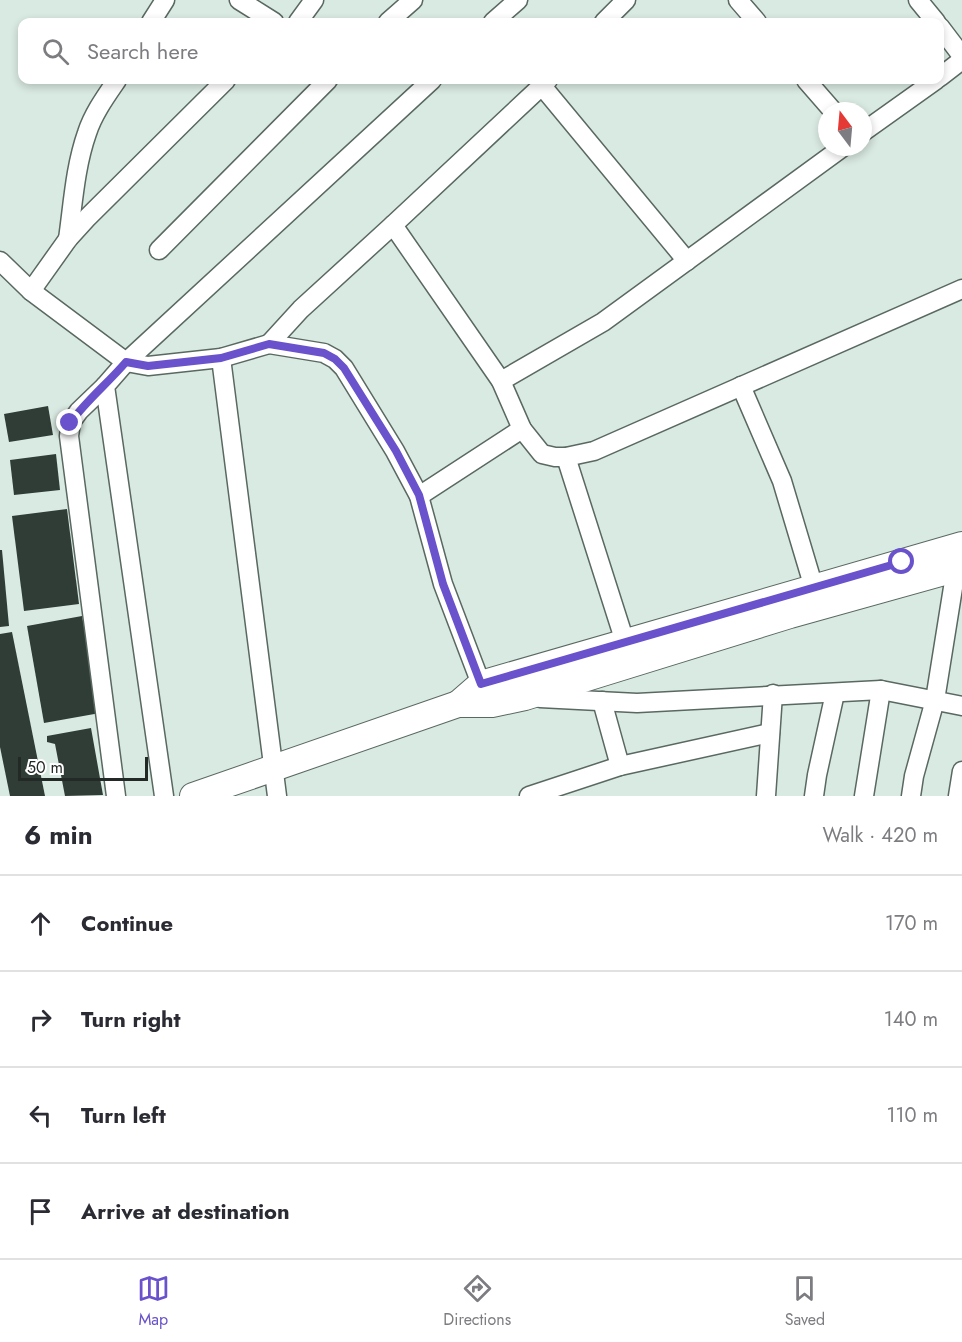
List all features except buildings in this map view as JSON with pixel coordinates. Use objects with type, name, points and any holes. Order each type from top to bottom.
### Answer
[{"type":"street","points":[[154,18],[165,0]]},
{"type":"street","points":[[238,0],[267,18]]},
{"type":"street","points":[[301,18],[314,0]]},
{"type":"street","points":[[393,18],[413,0]]},
{"type":"street","points":[[498,18],[518,0]]},
{"type":"street","points":[[608,18],[626,0]]},
{"type":"street","points":[[738,0],[754,18]]},
{"type":"street","points":[[918,0],[933,18]]},
{"type":"street","points":[[944,34],[962,58],[944,73]]},
{"type":"street","points":[[68,239],[80,158],[87,131],[115,84]]},
{"type":"street","points":[[31,291],[68,239],[88,217],[222,84]]},
{"type":"street","points":[[159,250],[324,84]]},
{"type":"street","points":[[116,796],[69,436],[70,423],[126,362],[428,84]]},
{"type":"street","points":[[269,344],[301,309],[543,84]]},
{"type":"street","points":[[547,84],[687,261]]},
{"type":"street","points":[[809,84],[825,102]]},
{"type":"street","points":[[872,126],[930,84]]},
{"type":"street","points":[[501,381],[603,322],[831,156]]},
{"type":"street","points":[[393,225],[501,381],[522,429],[542,453],[555,457],[594,451],[962,289]]},
{"type":"street","points":[[0,261],[31,291],[126,362],[148,366],[221,358],[269,344],[324,353],[335,359],[344,368],[396,451],[419,495],[443,584],[481,684]]},
{"type":"street","points":[[221,358],[277,796]]},
{"type":"street","points":[[105,386],[164,796]]},
{"type":"street","points":[[741,386],[782,481],[814,588]]},
{"type":"street","points":[[419,495],[522,429]]},
{"type":"street","points":[[566,457],[625,642]]},
{"type":"street","points":[[458,704],[481,684],[625,642],[814,588],[960,560]]},
{"type":"street","points":[[193,796],[458,704],[492,704],[525,697],[960,560]]},
{"type":"street","points":[[911,796],[914,776],[935,700],[960,560]]},
{"type":"street","points":[[525,697],[637,703],[881,690],[962,706]]},
{"type":"street","points":[[864,796],[881,690]]},
{"type":"street","points":[[814,796],[835,693]]},
{"type":"street","points":[[766,796],[773,694]]},
{"type":"street","points":[[602,701],[620,766]]},
{"type":"street","points":[[529,796],[620,766],[770,733]]},
{"type":"street","points":[[958,796],[962,771]]},
{"type":"route","points":[[70,423],[126,362],[148,366],[221,358],[269,344],[324,353],[335,359],[344,368],[396,451],[419,495],[443,584],[481,684],[902,562]]}]
